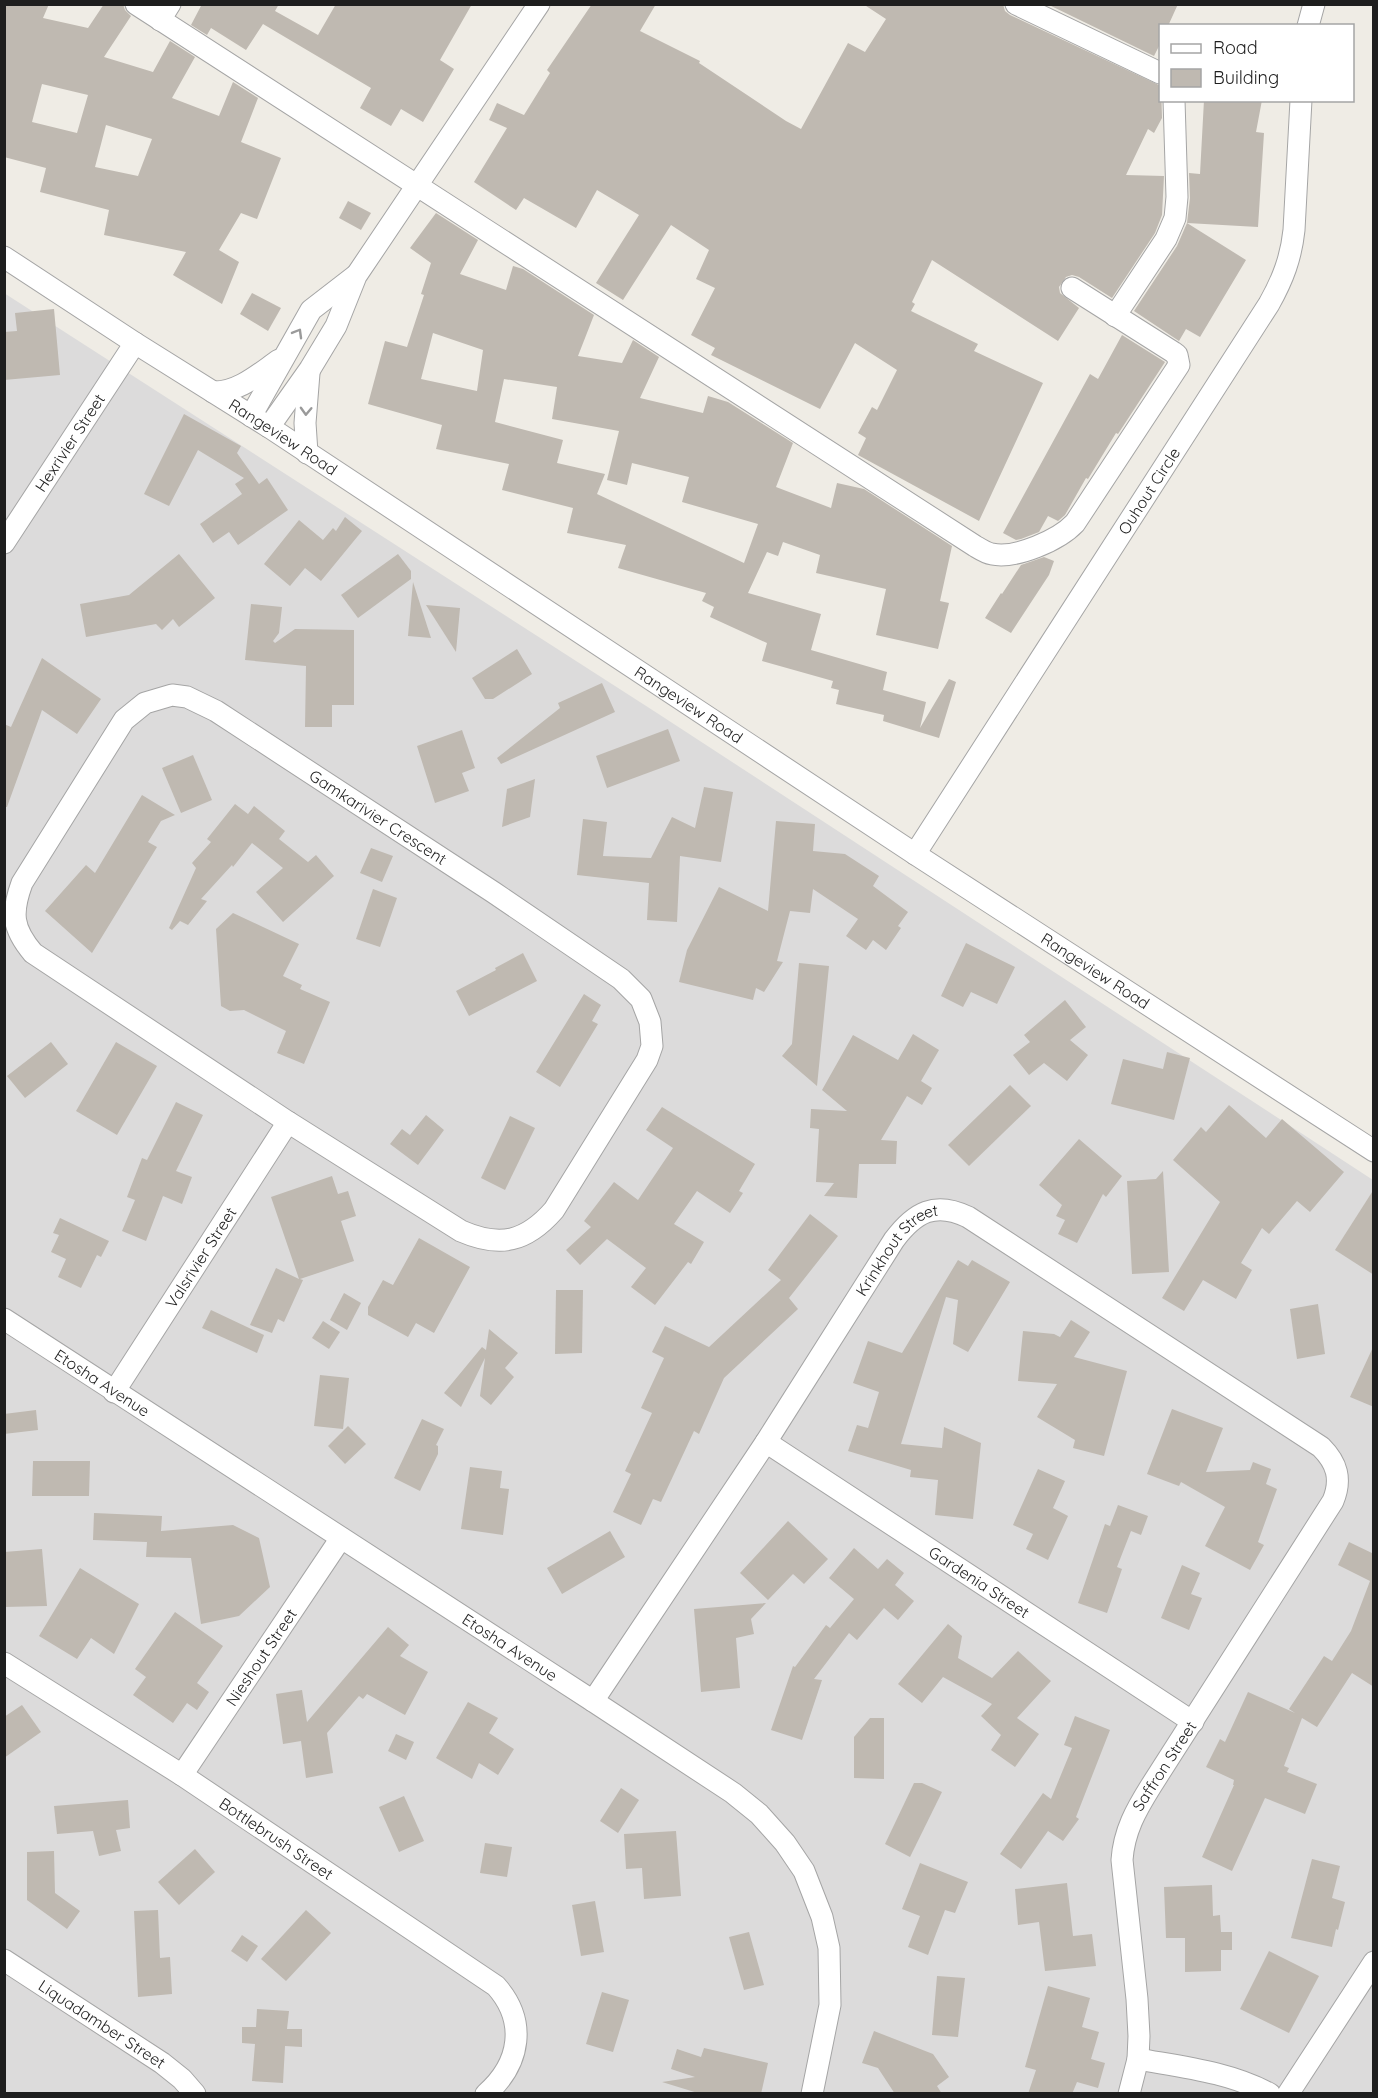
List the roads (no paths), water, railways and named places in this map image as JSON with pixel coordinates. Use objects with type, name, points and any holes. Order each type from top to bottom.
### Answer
[{"type":"street","points":[[135,4],[165,12],[416,184],[965,540],[991,554],[1006,555],[1039,545],[1065,534],[1076,523],[1179,365],[1180,361],[1173,352],[1072,288]]},
{"type":"street","points":[[260,422],[309,369],[336,326],[356,276],[539,4]]},
{"type":"street","points":[[1016,4],[1159,71]]},
{"type":"street","points":[[1309,24],[1314,4]]},
{"type":"street","points":[[1115,316],[1166,239],[1175,218],[1177,197],[1174,102]]},
{"type":"street","name":"Ouhout Circle","points":[[915,854],[1269,304],[1282,279],[1292,251],[1302,102]]},
{"type":"street","name":"Rangeview Road","points":[[4,257],[260,422],[915,854],[1374,1151]]},
{"type":"street","points":[[260,422],[285,356],[311,310],[356,276]]},
{"type":"street","name":"Hexrivier Street","points":[[4,543],[135,343]]},
{"type":"street","points":[[285,356],[309,369]]},
{"type":"street","points":[[213,392],[223,392],[247,382],[285,356]]},
{"type":"street","points":[[307,453],[305,423],[309,369]]},
{"type":"street","name":"Gamkarivier Crescent","points":[[172,694],[187,697],[216,711],[493,892],[621,979],[641,999],[650,1022],[652,1046],[647,1060],[554,1210],[540,1226],[513,1239],[494,1241],[477,1238],[461,1231],[288,1122],[33,953],[24,942],[16,925],[15,903],[22,883],[51,835],[124,720],[145,703],[160,697],[172,694]]},
{"type":"street","name":"Valsrivier Street","points":[[114,1392],[288,1122]]},
{"type":"street","name":"Krinkhout Street","points":[[593,1701],[766,1442],[903,1227],[930,1210],[946,1209],[968,1217],[1321,1447],[1332,1460],[1338,1476]]},
{"type":"street","name":"Etosha Avenue","points":[[4,1319],[593,1701],[742,1800],[759,1814],[785,1843],[804,1871],[822,1917],[829,1948],[830,2005],[812,2094]]},
{"type":"street","name":"Gardenia Street","points":[[766,1442],[1193,1722]]},
{"type":"street","name":"Saffron Street","points":[[1129,2094],[1138,2059],[1139,2036],[1123,1874],[1123,1846],[1132,1817],[1333,1501],[1337,1491],[1338,1476]]},
{"type":"street","name":"Nieshout Street","points":[[182,1775],[341,1538]]},
{"type":"street","name":"Bottlebrush Street","points":[[4,1663],[182,1775],[489,1980],[504,1995],[511,2007],[515,2017],[517,2040],[511,2062],[503,2076],[486,2094]]},
{"type":"street","name":"Liquadamber Street","points":[[4,1960],[162,2063],[182,2079],[195,2094]]},
{"type":"street","points":[[1288,2094],[1374,1962]]},
{"type":"street","points":[[1138,2059],[1213,2073],[1244,2082],[1270,2094]]}]
